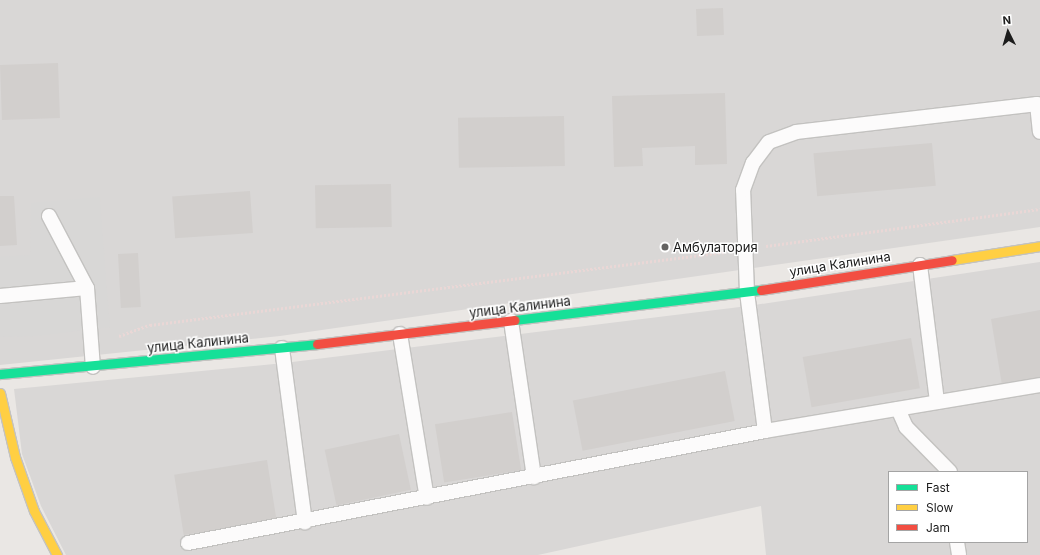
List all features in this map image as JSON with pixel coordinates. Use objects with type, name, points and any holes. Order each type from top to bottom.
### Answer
[{"type":"main road","name":"улица Калинина","points":[[0,374],[93,367],[282,348],[747,292],[1040,246]]},
{"type":"main road","points":[[0,393],[15,457],[34,511],[57,555]]},
{"type":"lane","points":[[765,431],[747,292],[743,190],[753,163],[769,142],[796,132],[1037,104],[1040,132]]},
{"type":"lane","points":[[49,216],[87,288],[93,367]]},
{"type":"lane","points":[[920,265],[937,402]]},
{"type":"lane","points":[[0,296],[87,288]]},
{"type":"lane","points":[[510,321],[534,477]]},
{"type":"lane","points":[[400,334],[427,498]]},
{"type":"lane","points":[[282,348],[305,522]]},
{"type":"lane","points":[[188,543],[305,522],[765,431],[1040,385]]},
{"type":"lane","points":[[898,409],[906,427],[949,471]]},
{"type":"lane","points":[[957,543],[958,555]]},
{"type":"path","points":[[91,346],[150,325],[745,249],[1040,209]]},
{"type":"shaded area","points":[[0,0],[1040,0],[1040,227],[280,336],[0,365]]},
{"type":"shaded area","points":[[100,197],[110,327],[36,336],[0,337],[0,257],[30,255],[31,203]]},
{"type":"shaded area","points":[[1040,262],[1040,555],[766,555],[761,506],[538,555],[66,555],[41,506],[22,454],[14,389],[284,363],[748,306]]},
{"type":"building","points":[[723,8],[724,35],[697,36],[696,9]]},
{"type":"building","points":[[58,63],[60,118],[2,120],[0,65]]},
{"type":"building","points":[[725,93],[727,164],[695,165],[695,146],[642,148],[643,166],[614,167],[612,96]]},
{"type":"building","points":[[564,116],[565,166],[459,168],[458,118]]},
{"type":"building","points":[[932,143],[936,186],[817,196],[813,153]]},
{"type":"building","points":[[391,184],[392,227],[316,228],[315,185]]},
{"type":"building","points":[[250,191],[253,233],[175,238],[172,196]]},
{"type":"building","points":[[0,196],[14,196],[17,245],[0,246]]},
{"type":"building","points":[[138,253],[141,307],[121,308],[118,254]]},
{"type":"building","points":[[1040,310],[1040,379],[1002,385],[991,319]]},
{"type":"building","points":[[911,338],[920,388],[812,407],[803,357]]},
{"type":"building","points":[[725,371],[735,421],[583,451],[573,401]]},
{"type":"building","points":[[512,412],[521,470],[444,482],[435,424]]},
{"type":"building","points":[[399,434],[411,490],[337,506],[325,450]]},
{"type":"building","points":[[267,460],[277,520],[184,535],[174,475]]},
{"type":"traffic: fast","points":[[515,320],[761,290]]},
{"type":"traffic: fast","points":[[0,374],[317,344]]},
{"type":"traffic: slow","points":[[952,260],[1040,246]]},
{"type":"traffic: slow","points":[[0,393],[15,457],[34,511],[57,555]]},
{"type":"traffic: jam","points":[[761,290],[952,260]]},
{"type":"traffic: jam","points":[[317,344],[515,320]]},
{"type":"place","name":"Амбулатория","points":[[665,247]]}]
